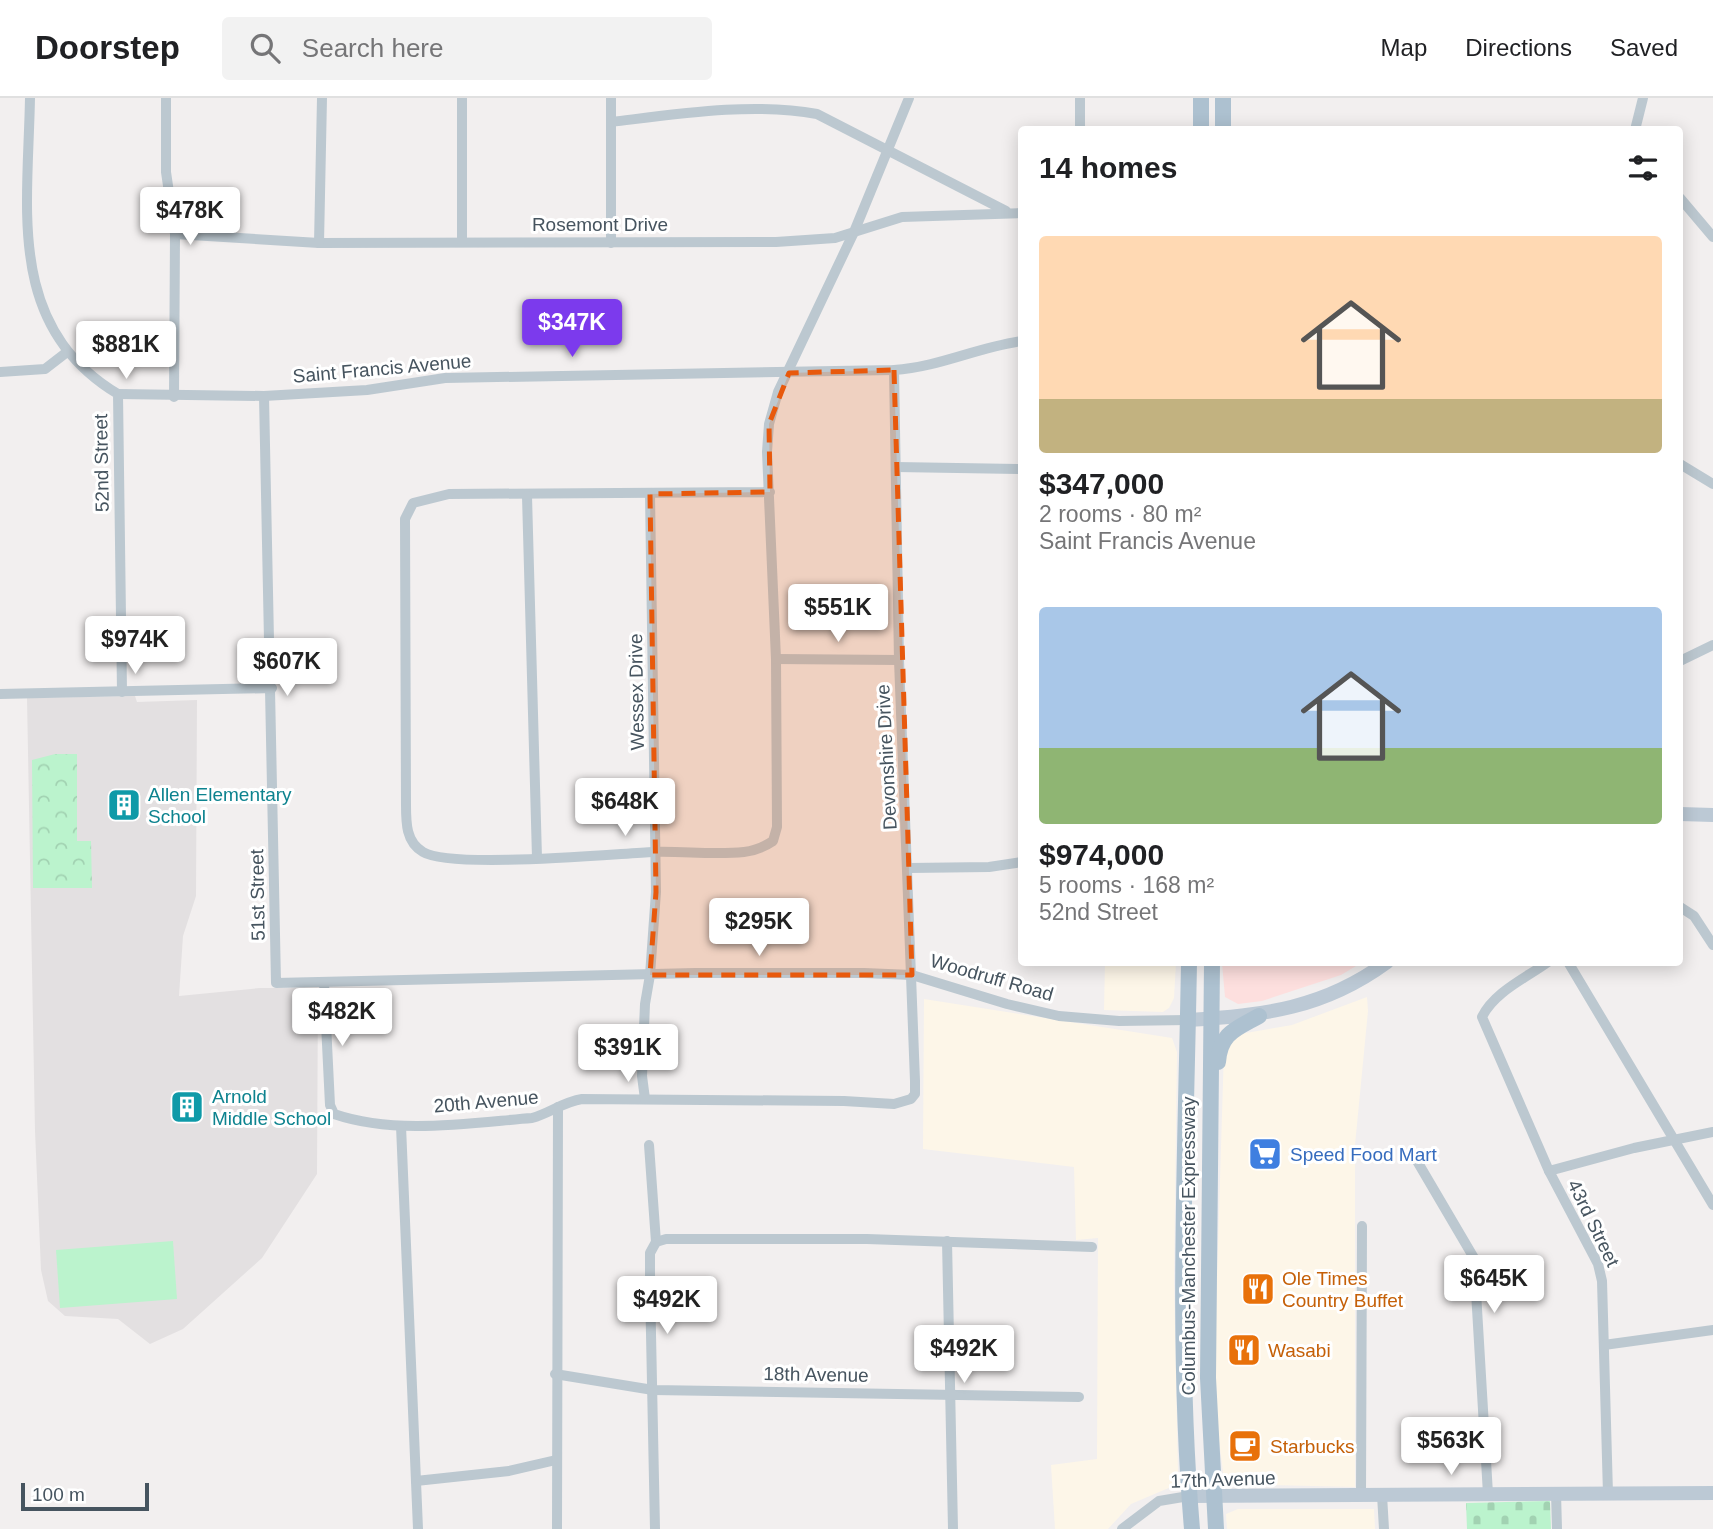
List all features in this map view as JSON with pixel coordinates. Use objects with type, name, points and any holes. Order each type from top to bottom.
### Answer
[{"type":"main road","points":[[1201,98],[1201,126]]},
{"type":"main road","points":[[1223,98],[1223,126]]},
{"type":"main road","name":"Columbus-Manchester Expressway","points":[[1189,966],[1184,1276],[1192,1529]]},
{"type":"main road","name":"Columbus-Manchester Expressway","points":[[1212,966],[1208,1366],[1216,1529]]},
{"type":"main road","points":[[1209,1100],[1218,1086],[1219,1048],[1223,1039],[1228,1032],[1259,1016]]},
{"type":"street","name":"52nd Street","points":[[30,98],[28,207],[33,275],[42,310],[66,352],[92,377],[118,394],[122,692]]},
{"type":"street","points":[[166,98],[166,172],[175,234],[174,397]]},
{"type":"street","points":[[319,243],[322,98]]},
{"type":"street","points":[[462,98],[462,242]]},
{"type":"street","points":[[611,98],[611,243]]},
{"type":"street","points":[[770,492],[456,495],[429,497],[413,503],[405,519],[406,805],[407,827],[412,844],[425,854],[458,858],[537,858],[656,852],[744,852],[762,849],[773,841],[777,827],[776,659],[770,492],[767,452],[769,424],[778,392],[854,232],[909,98]]},
{"type":"street","points":[[1080,98],[1080,126]]},
{"type":"street","points":[[1636,126],[1643,98]]},
{"type":"street","points":[[612,122],[700,111],[793,110],[817,114],[1010,212]]},
{"type":"street","points":[[1683,202],[1713,237]]},
{"type":"street","name":"Rosemont Drive","points":[[175,234],[319,243],[804,242],[854,232],[875,223],[902,217],[1018,213]]},
{"type":"street","name":"Saint Francis Avenue","points":[[118,394],[174,397],[264,396],[367,390],[444,378],[894,370],[932,366],[983,347],[1018,342]]},
{"type":"street","points":[[0,372],[45,369],[66,352]]},
{"type":"street","name":"Devonshire Drive","points":[[894,370],[900,660],[915,1081],[915,1094],[911,1100]]},
{"type":"street","name":"51st Street","points":[[264,396],[276,983],[324,983]]},
{"type":"street","points":[[1683,466],[1713,484]]},
{"type":"street","points":[[895,467],[1018,469]]},
{"type":"street","name":"Wessex Drive","points":[[645,1099],[643,1042],[650,975],[656,852],[650,494]]},
{"type":"street","points":[[527,496],[537,858]]},
{"type":"street","points":[[1683,660],[1713,645]]},
{"type":"street","points":[[776,659],[900,660]]},
{"type":"street","points":[[0,694],[272,688]]},
{"type":"street","points":[[1683,814],[1713,815]]},
{"type":"street","points":[[909,868],[989,867],[1018,863]]},
{"type":"street","points":[[1683,909],[1694,916],[1713,945]]},
{"type":"street","name":"Woodruff Road","points":[[324,983],[650,975],[912,975],[1007,1004],[1059,1016],[1119,1021],[1188,1020],[1259,1016],[1329,995],[1380,966]]},
{"type":"street","name":"43rd Street","points":[[1542,966],[1504,992],[1487,1007],[1482,1017],[1549,1171],[1598,1264],[1604,1301],[1608,1494]]},
{"type":"street","points":[[1570,966],[1713,1205]]},
{"type":"street","name":"20th Avenue","points":[[324,983],[330,1105],[334,1114],[354,1120],[401,1126],[533,1118],[582,1099],[844,1101],[894,1104],[911,1100]]},
{"type":"street","points":[[556,1529],[558,1107]]},
{"type":"street","points":[[401,1126],[418,1529]]},
{"type":"street","points":[[1549,1171],[1713,1132]]},
{"type":"street","points":[[649,1145],[656,1242],[650,1253],[655,1529]]},
{"type":"street","points":[[1417,1161],[1474,1258],[1488,1494]]},
{"type":"street","points":[[1361,1495],[1362,1226]]},
{"type":"street","points":[[656,1242],[666,1239],[947,1241],[1092,1247]]},
{"type":"street","points":[[947,1241],[953,1529]]},
{"type":"street","points":[[1604,1345],[1713,1329]]},
{"type":"street","name":"18th Avenue","points":[[555,1374],[653,1390],[1079,1396]]},
{"type":"street","points":[[416,1482],[509,1471],[556,1460]]},
{"type":"street","points":[[1556,1493],[1558,1529]]},
{"type":"street","name":"17th Avenue","points":[[1122,1529],[1159,1501],[1189,1496],[1713,1493]]},
{"type":"street","points":[[1382,1495],[1384,1529]]},
{"type":"highlighted area","points":[[894,370],[912,975],[650,975],[656,892],[650,494],[770,492],[769,424],[789,373]]},
{"type":"shaded area","points":[[135,696],[137,702],[197,700],[196,896],[183,936],[179,996],[260,988],[318,988],[317,1174],[262,1258],[183,1329],[150,1344],[118,1319],[65,1316],[48,1301],[41,1270],[35,1131],[27,698]]},
{"type":"shaded area","points":[[1105,966],[1176,966],[1174,998],[1169,1008],[1163,1012],[1104,1010]]},
{"type":"shaded area","points":[[1222,966],[1356,966],[1341,975],[1262,1001],[1238,1004],[1225,997]]},
{"type":"shaded area","points":[[1367,997],[1368,1011],[1355,1145],[1355,1487],[1233,1484],[1224,1480],[1217,1425],[1215,1344],[1224,1049],[1234,1035],[1292,1025]]},
{"type":"shaded area","points":[[924,999],[1172,1038],[1177,1052],[1174,1280],[1178,1473],[1171,1487],[1131,1504],[1108,1529],[1055,1529],[1051,1465],[1097,1459],[1098,1238],[1076,1240],[1074,1167],[923,1149]]},
{"type":"shaded area","points":[[1238,1509],[1374,1509],[1375,1529],[1227,1529],[1226,1514]]},
{"type":"green space","points":[[55,754],[77,754],[77,841],[91,841],[92,888],[33,888],[32,760]]},
{"type":"green space","points":[[173,1241],[177,1299],[60,1308],[56,1250]]},
{"type":"green space","points":[[1550,1501],[1551,1529],[1467,1529],[1466,1503]]},
{"type":"place","name":"Allen Elementary School","points":[[124,805]]},
{"type":"place","name":"Arnold Middle School","points":[[187,1107]]},
{"type":"place","name":"Speed Food Mart","points":[[1265,1154]]},
{"type":"place","name":"Ole Times Country Buffet","points":[[1258,1289]]},
{"type":"place","name":"Wasabi","points":[[1244,1350]]},
{"type":"place","name":"Starbucks","points":[[1245,1446]]}]
